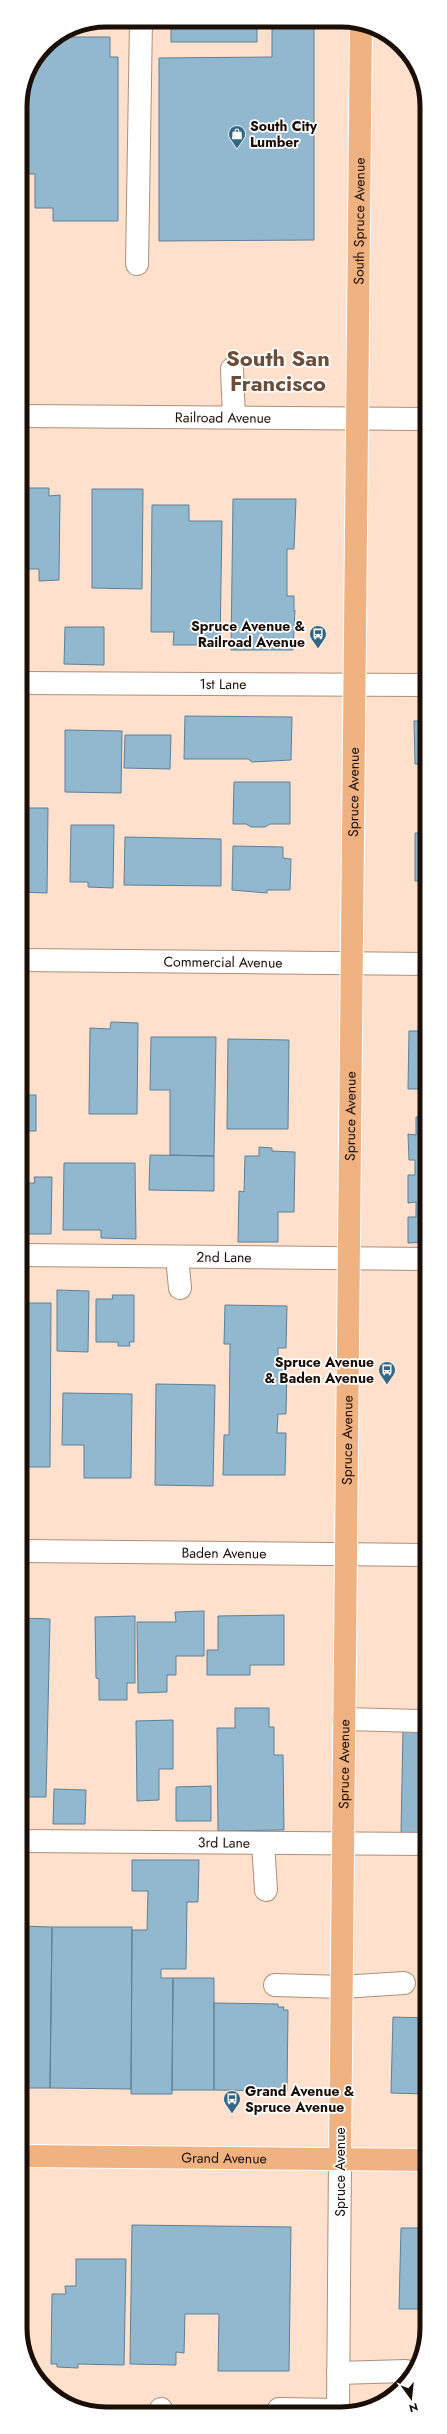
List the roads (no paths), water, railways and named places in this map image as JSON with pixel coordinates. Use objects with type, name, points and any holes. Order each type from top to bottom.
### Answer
[{"type":"main road","name":"South Spruce Avenue","points":[[357,418],[361,30]]},
{"type":"main road","name":"Spruce Avenue","points":[[340,2159],[357,418]]},
{"type":"main road","name":"Grand Avenue","points":[[27,2156],[420,2160]]},
{"type":"street","points":[[137,264],[141,27]]},
{"type":"street","points":[[232,369],[234,417]]},
{"type":"street","name":"Railroad Avenue","points":[[27,416],[420,419]]},
{"type":"street","name":"1st Lane","points":[[27,683],[420,685]]},
{"type":"street","name":"Commercial Avenue","points":[[27,960],[420,964]]},
{"type":"street","name":"2nd Lane","points":[[27,1255],[420,1259]]},
{"type":"street","points":[[177,1257],[180,1288]]},
{"type":"street","name":"Baden Avenue","points":[[27,1551],[420,1555]]},
{"type":"street","points":[[344,1719],[420,1721]]},
{"type":"street","name":"3rd Lane","points":[[27,1841],[420,1844]]},
{"type":"street","points":[[263,1843],[266,1890]]},
{"type":"street","points":[[275,1985],[342,1987],[404,1984]]},
{"type":"street","name":"Spruce Avenue","points":[[338,2407],[340,2159]]},
{"type":"street","points":[[338,2373],[406,2371]]},
{"type":"place","name":"South City Lumber","points":[[237,149]]},
{"type":"place","name":"Spruce Avenue & Railroad Avenue","points":[[318,649]]},
{"type":"place","name":"Spruce Avenue & Baden Avenue","points":[[387,1385]]},
{"type":"place","name":"Grand Avenue & Spruce Avenue","points":[[232,2114]]},
{"type":"district","name":"South San Francisco","points":[[278,370]]}]
